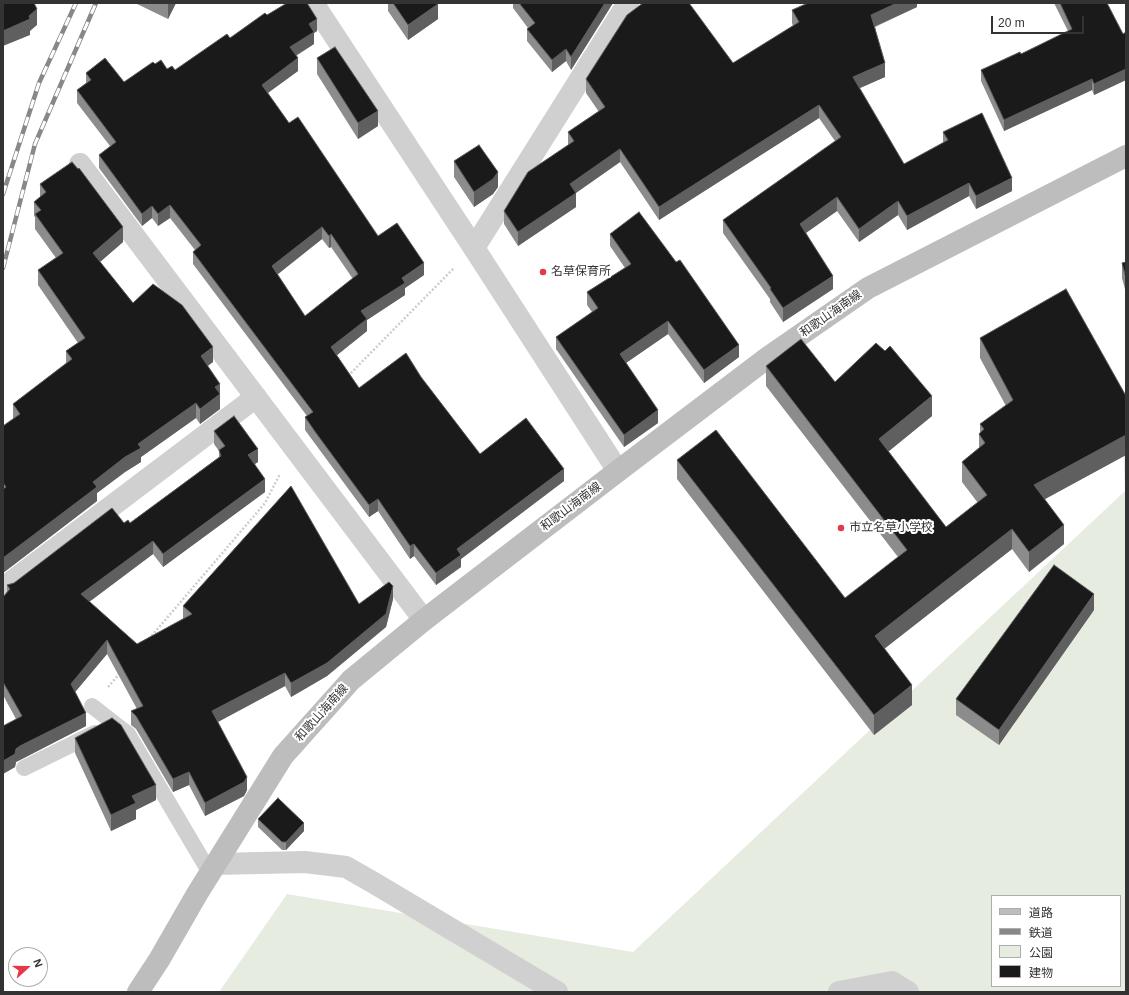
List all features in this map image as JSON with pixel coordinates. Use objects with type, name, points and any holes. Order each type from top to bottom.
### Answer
[{"type":"main road","name":"和歌山海南線","points":[[138,992],[283,756],[351,680],[424,620],[767,358],[868,288],[1126,156]]},
{"type":"street","points":[[313,3],[618,471]]},
{"type":"street","points":[[474,248],[628,3]]},
{"type":"street","points":[[80,164],[424,620]]},
{"type":"street","points":[[6,586],[256,397]]},
{"type":"street","points":[[213,868],[305,862],[346,868],[374,882],[557,992]]},
{"type":"street","points":[[839,992],[892,982],[908,992]]},
{"type":"lane","points":[[92,706],[128,734],[213,868]]},
{"type":"lane","points":[[24,768],[94,733],[110,721]]},
{"type":"path","points":[[347,376],[474,248]]},
{"type":"path","points":[[148,640],[265,503],[294,447]]},
{"type":"path","points":[[92,706],[122,670]]},
{"type":"green space","points":[[1126,422],[1126,992],[219,992],[287,894],[633,952],[1125,491],[1122,424]]},
{"type":"building","points":[[3,3],[34,3],[37,9],[29,16],[30,19],[3,31]]},
{"type":"building","points":[[287,3],[307,3],[317,19],[309,24],[314,32],[290,47],[298,58],[262,85],[289,123],[298,117],[378,236],[397,223],[424,263],[402,278],[405,283],[361,311],[367,319],[331,347],[359,388],[406,353],[421,377],[480,454],[526,418],[564,469],[457,549],[461,555],[436,573],[414,544],[410,546],[378,499],[369,505],[316,433],[305,417],[313,412],[193,252],[201,245],[170,205],[158,214],[152,206],[142,214],[99,155],[116,142],[77,90],[91,80],[86,73],[105,58],[124,82],[153,62],[155,64],[161,60],[167,69],[172,66],[175,70],[227,34],[230,38],[265,13],[267,15]],"holes":[[[322,227],[329,236],[331,234],[358,274],[305,316],[272,266]]]},
{"type":"building","points":[[393,3],[438,3],[438,4],[408,25]]},
{"type":"building","points":[[519,3],[605,3],[571,57],[566,49],[552,60],[527,29],[535,23]]},
{"type":"building","points":[[643,3],[689,3],[733,63],[799,22],[792,10],[808,3],[897,3],[871,15],[885,63],[853,77],[904,164],[948,140],[943,132],[982,113],[1012,178],[976,196],[969,183],[907,216],[898,201],[859,229],[837,197],[800,224],[833,276],[783,308],[770,289],[771,288],[723,220],[841,137],[819,105],[659,207],[620,149],[570,184],[576,193],[518,232],[504,211],[528,172],[574,141],[568,132],[605,107],[586,79],[627,15]]},
{"type":"building","points":[[1060,3],[1107,3],[1123,34],[1126,32],[1126,69],[1094,84],[1092,79],[1004,120],[981,70],[1020,52],[1021,54],[1072,29]]},
{"type":"building","points":[[335,47],[378,111],[358,123],[317,58]]},
{"type":"building","points":[[479,145],[498,172],[493,179],[474,192],[454,161]]},
{"type":"building","points":[[72,162],[78,169],[79,168],[123,227],[93,253],[133,303],[153,284],[182,305],[213,347],[201,356],[220,384],[215,387],[220,394],[200,409],[196,403],[138,444],[141,448],[125,457],[93,482],[97,487],[3,558],[3,489],[6,487],[3,483],[3,426],[20,414],[13,404],[72,359],[66,351],[85,338],[38,270],[63,253],[35,214],[41,210],[34,202],[46,192],[40,184]]},
{"type":"building","points":[[639,212],[676,262],[680,260],[739,345],[704,370],[668,321],[620,354],[658,410],[624,435],[556,337],[598,308],[587,292],[631,264],[610,234]]},
{"type":"building","points":[[1126,262],[1126,278],[1122,263]]},
{"type":"building","points":[[1066,289],[1126,396],[1126,435],[1034,485],[1064,525],[1029,552],[1012,529],[875,636],[912,685],[874,715],[677,460],[716,430],[845,598],[907,550],[766,366],[801,339],[835,382],[876,343],[885,351],[890,346],[932,396],[879,439],[946,527],[987,495],[962,462],[985,443],[979,434],[984,429],[980,424],[1013,400],[980,338]]},
{"type":"building","points":[[234,416],[258,449],[248,455],[265,479],[163,554],[153,541],[81,594],[137,644],[192,614],[183,606],[291,486],[359,604],[389,582],[393,586],[386,614],[327,663],[291,683],[285,673],[212,711],[247,777],[244,782],[205,803],[189,772],[173,779],[136,716],[131,711],[143,706],[107,640],[71,684],[86,713],[20,746],[16,749],[15,754],[3,761],[3,726],[22,716],[3,682],[3,597],[10,589],[7,585],[14,583],[112,508],[124,523],[128,520],[130,523],[221,456],[219,450],[225,446],[214,431]]},
{"type":"building","points":[[1054,565],[1094,594],[999,730],[956,699]]},
{"type":"building","points":[[112,718],[121,725],[156,785],[132,796],[136,803],[111,815],[75,738]]},
{"type":"building","points":[[278,798],[304,823],[286,842],[282,842],[258,819]]},
{"type":"railway","points":[[3,194],[39,83],[76,3]]},
{"type":"railway","points":[[3,268],[35,144],[96,3]]},
{"type":"place","name":"名草保育所","points":[[543,272]]},
{"type":"place","name":"市立名草小学校","points":[[841,528]]}]
